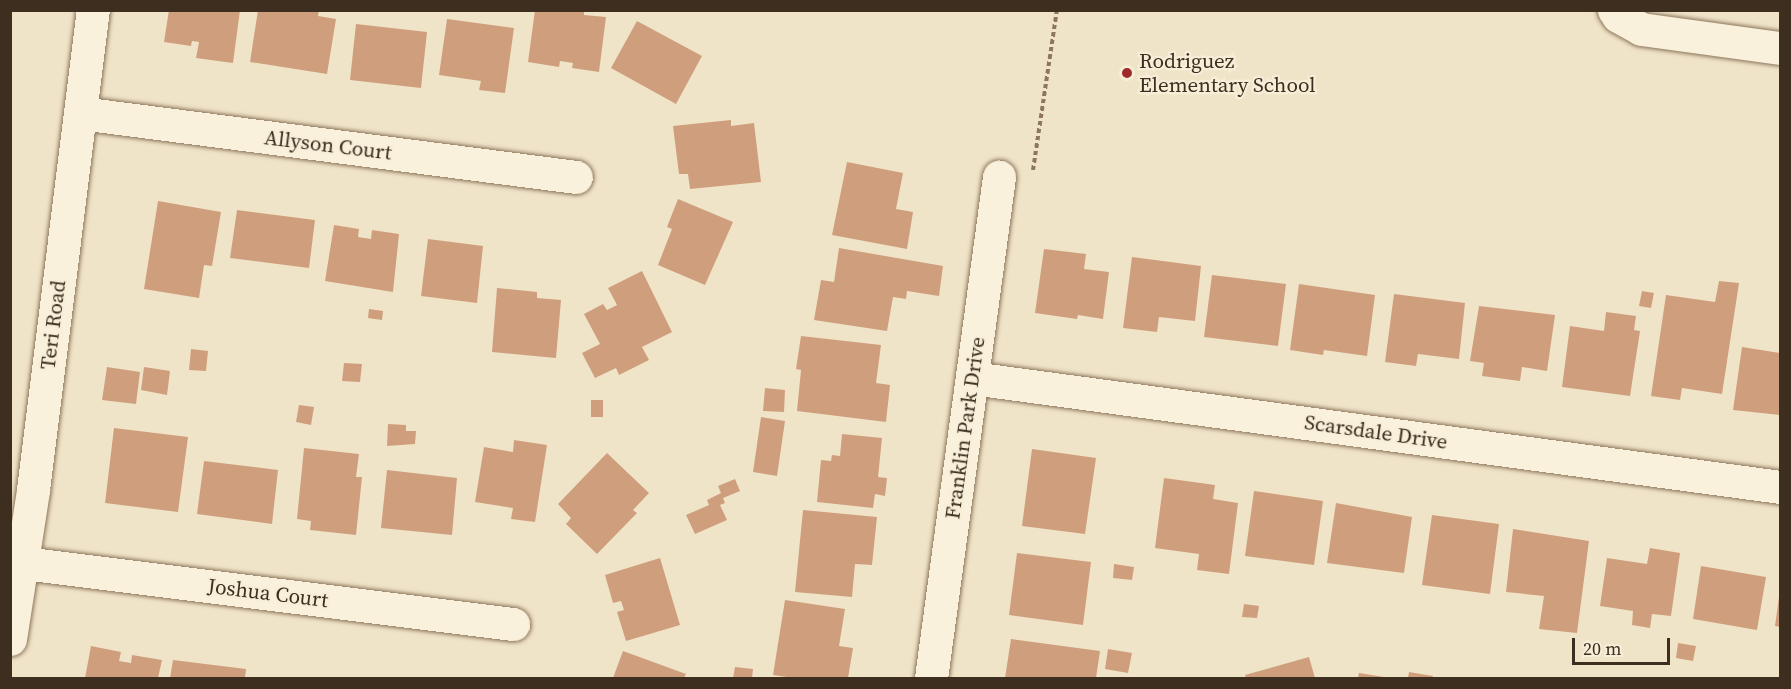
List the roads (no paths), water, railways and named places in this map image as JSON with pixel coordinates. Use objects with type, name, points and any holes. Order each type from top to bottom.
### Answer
[{"type":"street","name":"Teri Road","points":[[10,639],[23,563],[22,488],[80,113],[93,10]]},
{"type":"street","points":[[1614,10],[1618,16],[1641,29],[1780,48]]},
{"type":"street","name":"Allyson Court","points":[[80,113],[576,177]]},
{"type":"street","name":"Franklin Park Drive","points":[[931,678],[999,177]]},
{"type":"street","name":"Scarsdale Drive","points":[[972,378],[1780,487]]},
{"type":"street","name":"Joshua Court","points":[[23,563],[513,624]]},
{"type":"place","name":"Rodriguez Elementary School","points":[[1127,73]]}]
